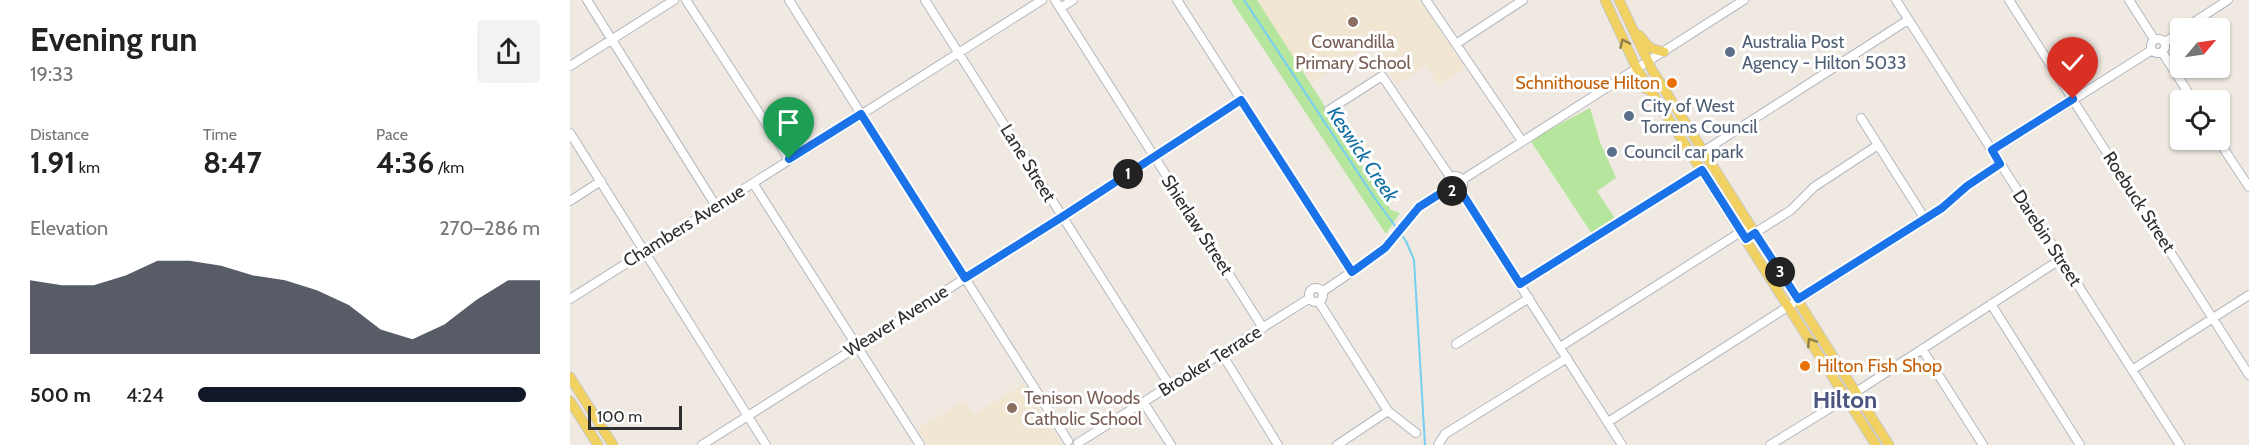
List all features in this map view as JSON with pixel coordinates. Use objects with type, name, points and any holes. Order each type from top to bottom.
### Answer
[{"type":"main road","points":[[1605,0],[1637,69],[1876,445]]},
{"type":"main road","points":[[1619,0],[1648,62],[1889,445]]},
{"type":"main road","points":[[1634,28],[1650,48],[1665,52]]},
{"type":"main road","points":[[1619,80],[1637,81],[1657,98]]},
{"type":"main road","points":[[570,377],[610,441]]},
{"type":"main road","points":[[570,401],[596,444]]},
{"type":"street","points":[[587,0],[716,206]]},
{"type":"street","points":[[570,66],[674,0]]},
{"type":"street","points":[[686,0],[789,159]]},
{"type":"street","points":[[789,0],[1067,443],[1075,441],[1079,444]]},
{"type":"street","name":"Lane Street","points":[[925,0],[1170,386]]},
{"type":"street","name":"Chambers Avenue","points":[[570,299],[1042,0]]},
{"type":"street","name":"Shierlaw Street","points":[[1055,0],[1263,328]]},
{"type":"street","points":[[1060,8],[1074,0]]},
{"type":"street","points":[[1177,0],[1352,272]]},
{"type":"street","points":[[1426,0],[1522,141]]},
{"type":"street","points":[[1462,180],[1744,0]]},
{"type":"street","name":"Darebin Street","points":[[1896,0],[2180,445]]},
{"type":"street","name":"Roebuck Street","points":[[2009,0],[2249,375]]},
{"type":"street","points":[[2129,0],[2154,39]]},
{"type":"street","points":[[2200,18],[2228,0]]},
{"type":"street","points":[[1456,44],[1520,1]]},
{"type":"street","points":[[1693,158],[1908,20]]},
{"type":"street","points":[[2164,42],[2170,38]]},
{"type":"street","points":[[2152,50],[2154,39]]},
{"type":"street","points":[[2154,39],[2161,39],[2164,42],[2166,46],[2162,52]]},
{"type":"street","points":[[1992,150],[2152,50]]},
{"type":"street","points":[[2152,50],[2162,52]]},
{"type":"street","points":[[2162,52],[2187,90]]},
{"type":"street","points":[[1329,110],[1382,76],[1451,178]]},
{"type":"street","name":"Weaver Avenue","points":[[702,445],[1062,217],[1241,100]]},
{"type":"street","points":[[1861,118],[1924,219]]},
{"type":"street","points":[[570,133],[766,445]]},
{"type":"street","points":[[1560,347],[1753,229],[1791,210],[1814,187],[1878,145]]},
{"type":"street","points":[[2225,150],[2249,187]]},
{"type":"street","points":[[1608,422],[1924,219],[2000,164]]},
{"type":"street","points":[[1520,284],[1702,170]]},
{"type":"street","points":[[1451,178],[1457,177],[1462,180]]},
{"type":"street","points":[[1451,178],[1448,181],[1449,188],[1454,192],[1463,186],[1462,180]]},
{"type":"street","points":[[570,201],[601,181]]},
{"type":"street","points":[[753,183],[920,445]]},
{"type":"street","points":[[1322,292],[1375,256],[1395,237],[1419,207],[1449,188]]},
{"type":"street","points":[[1460,190],[1622,445]]},
{"type":"street","points":[[1770,445],[2061,259]]},
{"type":"street","points":[[1322,292],[1314,289],[1310,292],[1310,298],[1319,302],[1388,411],[1416,433]]},
{"type":"street","points":[[1319,302],[1322,299],[1322,292]]},
{"type":"street","points":[[2132,370],[2249,295]]},
{"type":"street","name":"Brooker Terrace","points":[[1079,444],[1310,298]]},
{"type":"street","points":[[1456,344],[1529,298]]},
{"type":"street","points":[[1991,304],[2080,445]]},
{"type":"street","points":[[1922,349],[1983,445]]},
{"type":"street","points":[[1222,354],[1278,445]]},
{"type":"street","points":[[1438,445],[1445,434],[1567,358]]},
{"type":"street","points":[[1144,403],[1171,445]]},
{"type":"street","points":[[1341,444],[1388,411]]},
{"type":"street","points":[[596,444],[610,441]]},
{"type":"shaded area","name":"Cowandilla Primary School","points":[[1257,0],[1420,0],[1465,68],[1439,85],[1426,65],[1397,84],[1371,44],[1311,83]]},
{"type":"shaded area","name":"Tenison Woods Catholic School","points":[[1024,384],[1062,445],[928,445],[917,429],[964,401],[973,415]]},
{"type":"green space","points":[[1231,0],[1257,0],[1391,210],[1400,213],[1386,234]]},
{"type":"green space","points":[[1590,108],[1600,142],[1616,178],[1597,191],[1618,223],[1594,237],[1530,140]]},
{"type":"waterway","name":"Keswick Creek","points":[[1244,0],[1374,197],[1406,241],[1414,260],[1425,445]]},
{"type":"place","name":"Cowandilla Primary School","points":[[1353,22]]},
{"type":"place","name":"Australia Post Agency - Hilton 5033","points":[[1730,52]]},
{"type":"place","name":"Schnithouse Hilton","points":[[1672,83]]},
{"type":"place","name":"City of West Torrens Council","points":[[1629,116]]},
{"type":"place","name":"Council car park","points":[[1612,152]]},
{"type":"place","name":"Hilton Fish Shop","points":[[1805,366]]},
{"type":"place","name":"Tenison Woods Catholic School","points":[[1012,408]]},
{"type":"district","name":"Hilton","points":[[1845,399]]},
{"type":"route","points":[[789,159],[861,114],[965,278],[1241,100],[1352,272],[1385,248],[1419,207],[1449,188],[1454,192],[1460,190],[1520,284],[1702,170],[1746,239],[1755,233],[1798,299],[1942,208],[1967,186],[2000,164],[1992,150],[2073,99]]}]
